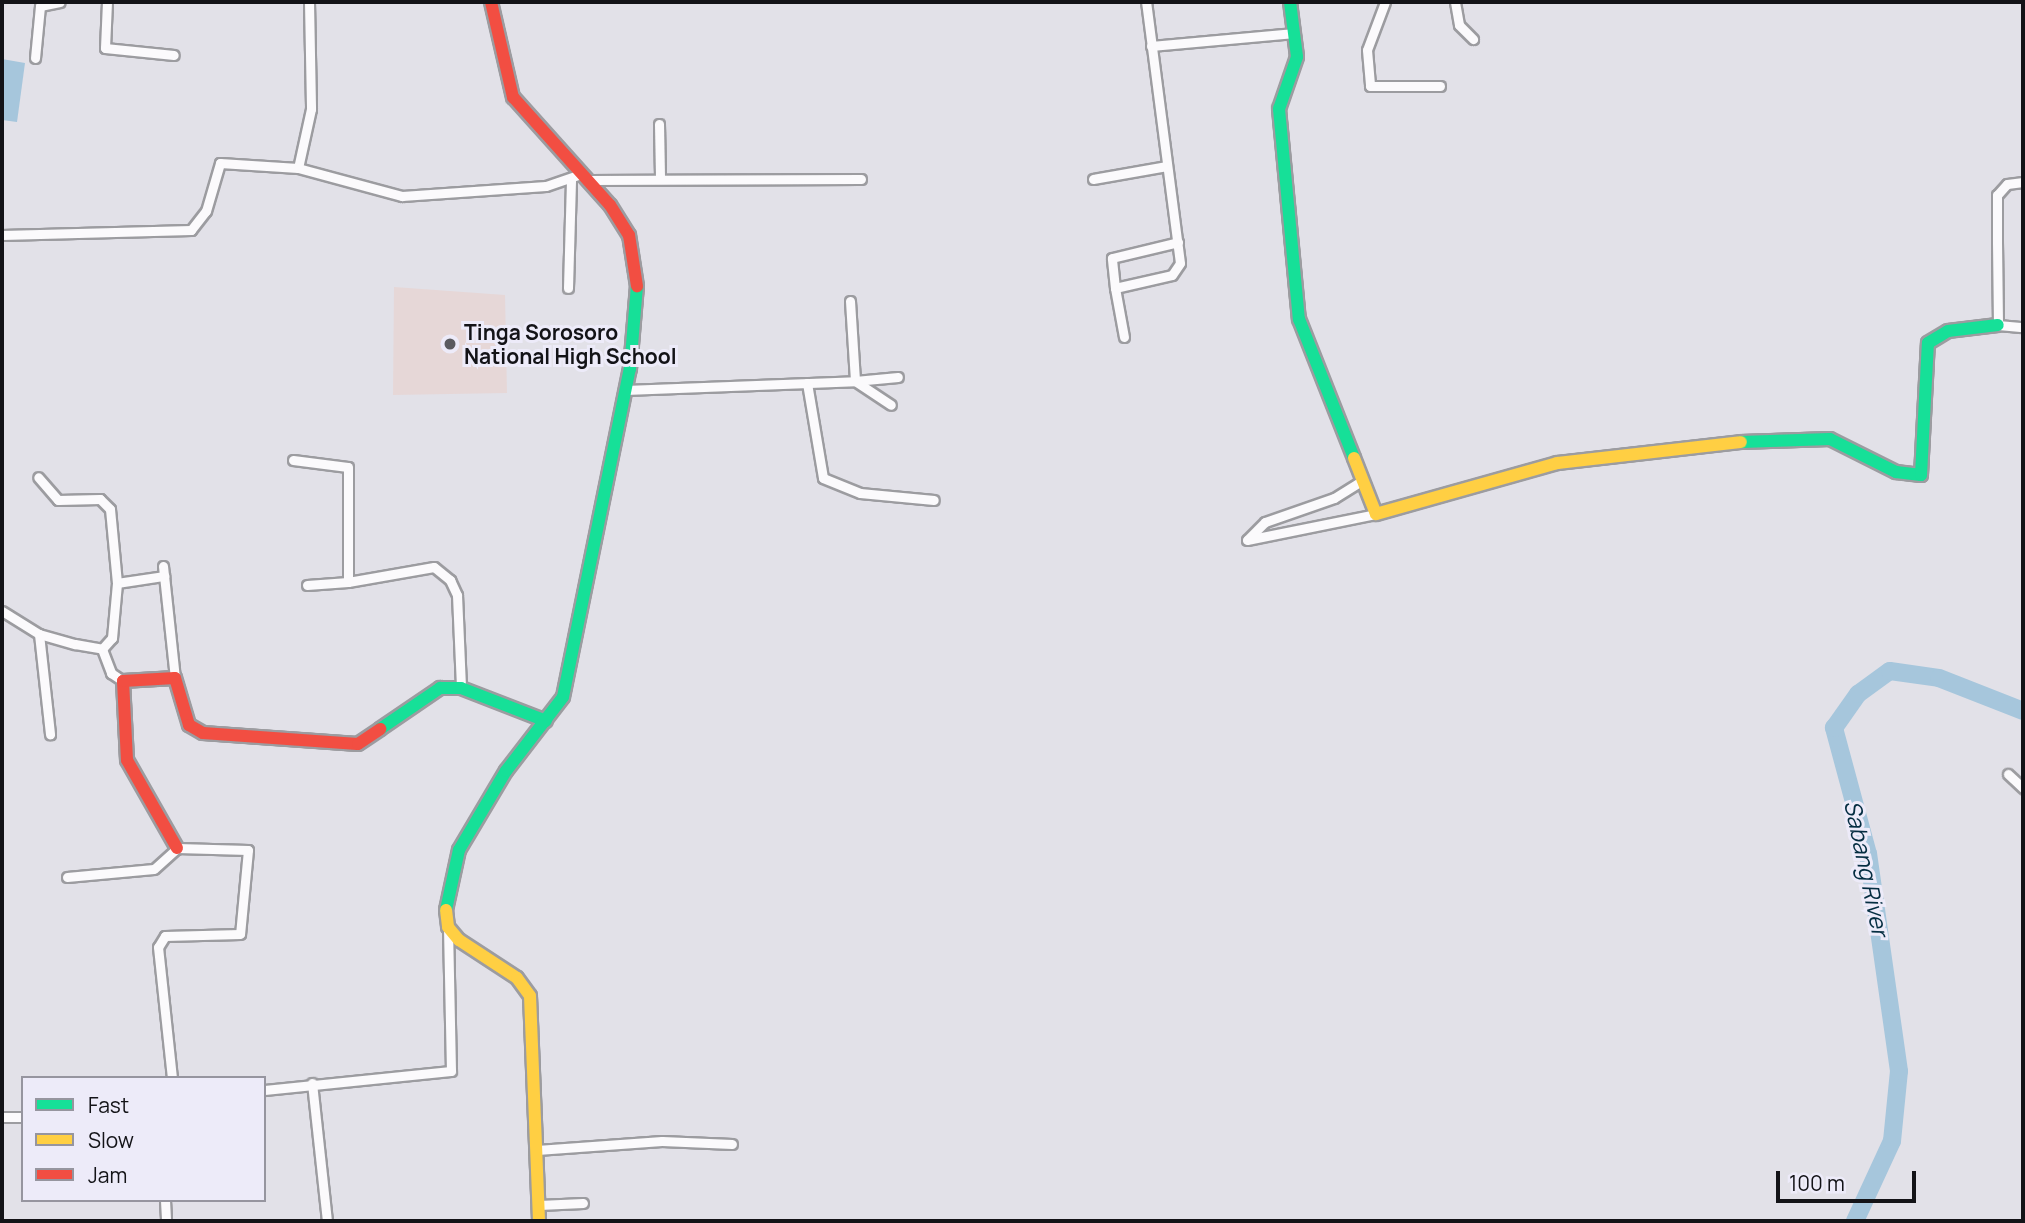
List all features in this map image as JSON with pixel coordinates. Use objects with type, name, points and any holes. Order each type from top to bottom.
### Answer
[{"type":"street","points":[[35,58],[40,6],[60,2]]},
{"type":"street","points":[[107,2],[105,48],[174,55]]},
{"type":"street","points":[[298,168],[311,109],[309,2]]},
{"type":"street","points":[[266,1090],[450,1071],[448,927],[445,901],[459,850],[506,771],[563,697],[576,652],[625,390],[635,270],[629,235],[513,97],[491,2]]},
{"type":"street","points":[[1115,288],[1172,275],[1180,263],[1146,2]]},
{"type":"street","points":[[1290,2],[1294,33],[1294,74],[1279,109],[1299,319],[1376,514]]},
{"type":"street","points":[[1385,2],[1367,51],[1370,86],[1440,86]]},
{"type":"street","points":[[1455,2],[1459,25],[1473,39]]},
{"type":"street","points":[[1151,46],[1294,33]]},
{"type":"street","points":[[659,124],[660,177]]},
{"type":"street","points":[[2,235],[191,230],[206,211],[220,163],[298,168],[402,196],[580,178],[861,179]]},
{"type":"street","points":[[1093,179],[1167,166]]},
{"type":"street","points":[[568,288],[580,178]]},
{"type":"street","points":[[1998,325],[1997,195],[2007,184],[2023,182]]},
{"type":"street","points":[[1124,337],[1112,258],[1178,242]]},
{"type":"street","points":[[850,300],[855,381]]},
{"type":"street","points":[[1363,480],[1334,498],[1265,522],[1247,540],[1376,514],[1557,463],[1790,436],[1830,439],[1896,472],[1921,475],[1926,467],[1928,343],[1948,331],[1998,325],[2023,327]]},
{"type":"street","points":[[625,390],[898,377]]},
{"type":"street","points":[[855,381],[891,405]]},
{"type":"street","points":[[807,383],[823,478],[860,493],[934,500]]},
{"type":"street","points":[[293,460],[348,467],[348,582]]},
{"type":"street","points":[[38,477],[58,500],[107,503],[117,583],[112,638],[102,649]]},
{"type":"street","points":[[307,585],[348,582],[407,568],[443,572],[457,595],[461,688]]},
{"type":"street","points":[[117,583],[164,571],[175,678],[196,732],[351,745],[427,692],[461,688],[546,721]]},
{"type":"street","points":[[2,611],[39,634],[102,649]]},
{"type":"street","points":[[39,634],[50,734]]},
{"type":"street","points":[[102,649],[111,673],[123,681],[175,678]]},
{"type":"street","points":[[123,681],[127,760],[177,848]]},
{"type":"street","points":[[2008,774],[2023,788]]},
{"type":"street","points":[[68,877],[154,869],[177,848],[241,847],[249,857],[240,934],[160,940],[172,1076]]},
{"type":"street","points":[[448,927],[517,978],[530,996],[539,1221]]},
{"type":"street","points":[[312,1083],[327,1221]]},
{"type":"street","points":[[2,1116],[21,1117]]},
{"type":"street","points":[[537,1150],[662,1141],[732,1144]]},
{"type":"street","points":[[165,1202],[166,1221]]},
{"type":"street","points":[[539,1205],[583,1203]]},
{"type":"shaded area","name":"Tinga Sorosoro National High School","points":[[394,287],[505,295],[507,393],[393,395]]},
{"type":"water","points":[[2,59],[25,63],[17,122],[2,120]]},
{"type":"waterway","name":"Sabang River","points":[[1855,1221],[1892,1141],[1899,1071],[1868,854],[1834,728],[1858,694],[1890,671],[1939,678],[2023,711]]},
{"type":"traffic: fast","points":[[1290,2],[1297,57],[1279,109],[1299,319],[1354,458]]},
{"type":"traffic: fast","points":[[446,910],[459,850],[506,771],[563,697],[630,369],[637,286]]},
{"type":"traffic: fast","points":[[1741,442],[1830,439],[1896,472],[1921,475],[1928,343],[1948,331],[1998,325]]},
{"type":"traffic: fast","points":[[380,729],[440,688],[461,688],[546,721]]},
{"type":"traffic: slow","points":[[1354,458],[1376,514],[1557,463],[1741,442]]},
{"type":"traffic: slow","points":[[446,910],[448,927],[459,940],[517,978],[530,996],[539,1221]]},
{"type":"traffic: jam","points":[[491,2],[513,97],[610,205],[629,235],[637,286]]},
{"type":"traffic: jam","points":[[177,848],[127,760],[123,681],[175,678],[189,725],[203,733],[358,744],[380,729]]},
{"type":"place","name":"Tinga Sorosoro National High School","points":[[450,344]]}]
